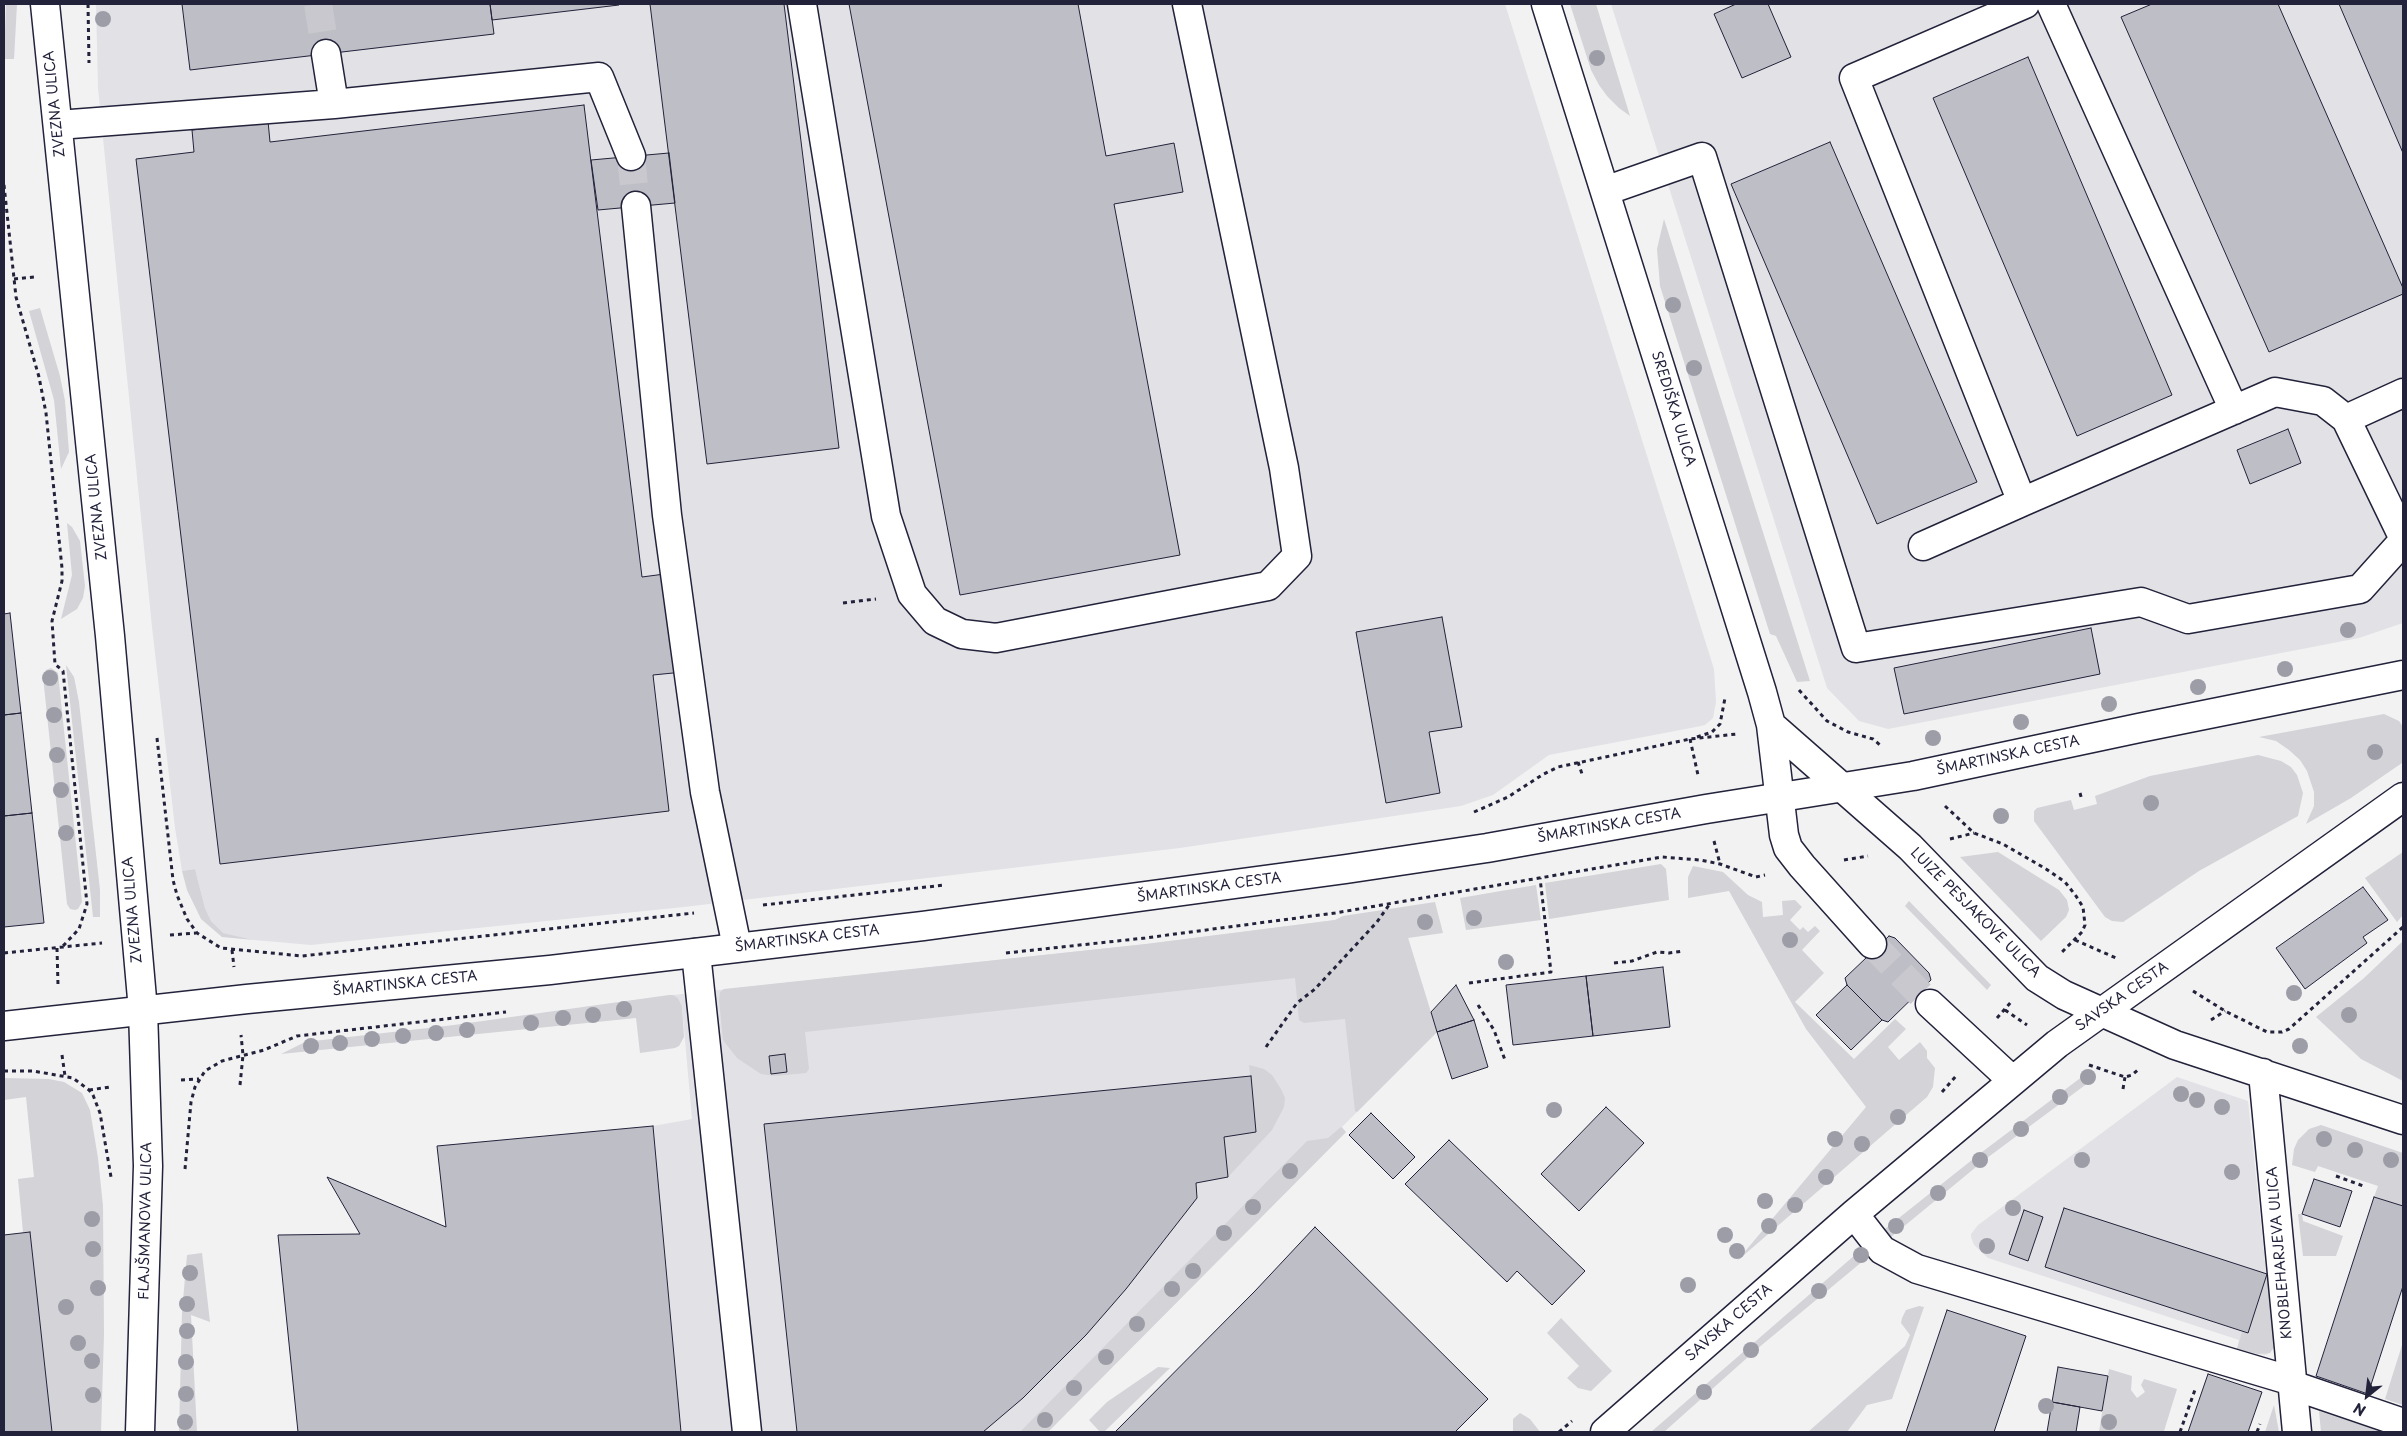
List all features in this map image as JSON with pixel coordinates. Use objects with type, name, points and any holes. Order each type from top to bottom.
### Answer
[{"type":"street","name":"ZVEZNA ULICA","points":[[45,4],[109,626],[142,1010]]},
{"type":"street","points":[[802,4],[886,516],[912,594],[935,621],[962,634],[996,638],[1268,586],[1297,556],[1284,468],[1187,4]]},
{"type":"street","name":"SREDIŠKA ULICA","points":[[1546,4],[1771,725],[1784,835],[1788,848],[1872,944]]},
{"type":"street","points":[[2022,502],[1854,78],[2025,4]]},
{"type":"street","points":[[2051,4],[2234,410]]},
{"type":"street","points":[[326,54],[334,104]]},
{"type":"street","points":[[58,125],[334,104],[599,78],[631,156]]},
{"type":"street","points":[[1605,190],[1702,157],[1856,648],[2141,602],[2188,620],[2360,589],[2403,539],[2346,419],[2323,401],[2275,392],[1923,546]]},
{"type":"street","points":[[636,206],[668,525],[705,792],[737,947]]},
{"type":"street","points":[[2346,419],[2403,393]]},
{"type":"street","name":"ŠMARTINSKA CESTA","points":[[4,1026],[142,1010],[550,970],[696,953],[923,926],[1346,869],[1487,848],[1913,776],[2138,728],[2403,675]]},
{"type":"street","points":[[1771,725],[1842,787]]},
{"type":"street","name":"LUIZE PESJAKOVE ULICA","points":[[1842,787],[1910,847],[2036,978],[2064,995],[2175,1045],[2403,1120]]},
{"type":"street","name":"SAVSKA CESTA","points":[[1605,1432],[1854,1214],[2099,1012],[2403,797]]},
{"type":"street","points":[[696,953],[747,1432]]},
{"type":"street","points":[[1930,1004],[2013,1081]]},
{"type":"street","name":"FLAJŠMANOVA ULICA","points":[[140,1432],[148,1166],[142,1010]]},
{"type":"street","name":"KNOBLEHARJEVA ULICA","points":[[2263,1074],[2297,1432]]},
{"type":"street","points":[[1854,1214],[1882,1250],[1917,1269],[2207,1356],[2292,1383],[2403,1423]]},
{"type":"path","points":[[4,185],[14,279],[22,323],[40,376],[49,439],[62,568],[61,587],[52,614],[56,664],[63,671],[87,904],[79,929],[63,946],[4,953]]},
{"type":"path","points":[[14,279],[34,277]]},
{"type":"path","points":[[1820,714],[1827,721],[1848,732],[1873,739]]},
{"type":"path","points":[[1468,814],[1488,808],[1558,767],[1690,739],[1731,735]]},
{"type":"path","points":[[1578,762],[1582,774]]},
{"type":"path","points":[[2080,793],[2082,800]]},
{"type":"path","points":[[1974,833],[2003,844],[2065,882],[2083,907],[2085,916],[2082,932],[2076,940],[2101,951]]},
{"type":"path","points":[[1838,861],[1866,856]]},
{"type":"path","points":[[1469,983],[1551,972],[1540,878]]},
{"type":"path","points":[[197,933],[221,948],[302,956],[955,884]]},
{"type":"path","points":[[1266,1047],[1297,1003],[1315,989],[1371,929],[1390,904]]},
{"type":"path","points":[[2196,993],[2224,1011],[2267,1032],[2282,1032],[2289,1029],[2384,947],[2403,927]]},
{"type":"path","points":[[1614,963],[1632,961],[1657,952],[1683,951]]},
{"type":"path","points":[[2005,1010],[2012,1001]]},
{"type":"path","points":[[1478,1005],[1494,1030],[1505,1060]]},
{"type":"path","points":[[200,1079],[213,1065],[243,1055],[240,1085]]},
{"type":"path","points":[[2090,1066],[2125,1077],[2132,1076],[2145,1064]]},
{"type":"path","points":[[4,1071],[32,1071],[73,1078],[89,1090]]},
{"type":"path","points":[[2123,1089],[2125,1077]]},
{"type":"path","points":[[2336,1176],[2366,1187]]},
{"type":"path","points":[[2180,1432],[2207,1356]]},
{"type":"shaded area","points":[[6,4],[17,4],[14,59],[4,59]]},
{"type":"shaded area","points":[[96,4],[1505,4],[1714,669],[1716,702],[1713,718],[1705,725],[1549,755],[1493,795],[1461,806],[1180,848],[684,907],[311,945],[254,940],[222,933],[211,921],[205,908],[195,869],[182,871],[175,828],[152,627],[98,88]]},
{"type":"shaded area","points":[[1570,4],[1596,4],[1630,116],[1607,96],[1599,85],[1591,70]]},
{"type":"shaded area","points":[[1611,4],[2403,4],[2403,623],[2359,638],[1888,729],[1859,721],[1827,688]]},
{"type":"shaded area","points":[[1664,219],[1810,681],[1797,682],[1776,636],[1770,634],[1660,286],[1657,249]]},
{"type":"shaded area","points":[[40,308],[60,376],[65,401],[69,452],[61,469],[54,400],[29,311]]},
{"type":"shaded area","points":[[67,523],[72,527],[80,541],[85,586],[83,598],[77,609],[61,619],[72,575]]},
{"type":"shaded area","points":[[66,665],[74,677],[79,702],[100,890],[100,917],[93,917]]},
{"type":"shaded area","points":[[51,668],[58,673],[82,902],[78,909],[75,910],[70,909],[67,904],[43,677],[46,670]]},
{"type":"shaded area","points":[[2384,714],[2399,721],[2403,727],[2402,763],[2351,798],[2306,824],[2314,806],[2314,792],[2307,771],[2300,760],[2289,750],[2276,741],[2259,737]]},
{"type":"shaded area","points":[[2258,755],[2281,761],[2291,767],[2297,775],[2303,793],[2298,816],[2199,871],[2123,922],[2112,921],[2105,917],[2034,821],[2034,811],[2037,808],[2071,800],[2074,810],[2097,804],[2095,796],[2150,776]]},
{"type":"shaded area","points":[[1998,852],[2059,890],[2067,900],[2069,910],[2066,917],[2041,941],[1960,857]]},
{"type":"shaded area","points":[[2403,852],[2403,915],[2397,922],[2365,878]]},
{"type":"shaded area","points":[[1661,864],[1666,869],[1669,900],[1549,919],[1545,883]]},
{"type":"shaded area","points":[[1693,866],[1723,872],[1748,895],[1762,902],[1763,917],[1783,915],[1782,901],[1795,900],[1802,907],[1790,920],[1800,930],[1803,927],[1808,932],[1815,926],[1820,931],[1802,950],[1824,973],[1795,1002],[1854,1059],[1895,1019],[1906,1029],[1888,1047],[1899,1060],[1920,1042],[1927,1051],[1927,1058],[1935,1068],[1933,1087],[1927,1097],[1737,1261],[1866,1107],[1806,1029],[1729,891],[1688,898],[1688,877]]},
{"type":"shaded area","points":[[195,869],[205,908],[211,921],[223,933],[254,940],[222,937],[201,919],[187,890],[182,871]]},
{"type":"shaded area","points":[[1536,885],[1541,920],[1466,930],[1460,898]]},
{"type":"shaded area","points":[[1909,901],[1991,985],[1987,990],[1905,906]]},
{"type":"shaded area","points":[[1435,902],[1443,933],[1408,938],[1437,1032],[1357,1112],[1355,1111],[1345,1019],[1304,1023],[1299,1020],[1295,978],[805,1032],[809,1069],[806,1073],[775,1076],[761,1074],[737,1058],[723,1040],[719,1000],[720,992],[724,989],[1146,944],[1335,920],[1343,916]]},
{"type":"shaded area","points":[[1399,908],[1437,1032],[1342,1127],[1346,1132],[1048,1432],[681,1432],[653,1126],[692,1119],[682,1006],[678,998],[673,995],[1146,944],[1335,920]]},
{"type":"shaded area","points":[[2403,941],[2403,1081],[2361,1059],[2316,1017],[2364,978]]},
{"type":"shaded area","points":[[669,995],[678,998],[682,1006],[684,1037],[679,1046],[675,1048],[640,1053],[636,1018],[281,1054],[305,1042],[454,1025]]},
{"type":"shaded area","points":[[1249,1065],[1264,1069],[1272,1075],[1285,1098],[1284,1107],[1272,1130],[1228,1177],[1224,1137],[1256,1132]]},
{"type":"shaded area","points":[[2091,1070],[2096,1077],[1987,1158],[1891,1237],[1885,1229],[1982,1152]]},
{"type":"shaded area","points":[[2177,1077],[2248,1101],[2274,1347],[2270,1353],[2265,1355],[2237,1349],[2239,1340],[1988,1258],[1974,1245],[1971,1237],[1971,1234],[1978,1225]]},
{"type":"shaded area","points":[[4,1078],[49,1079],[64,1082],[82,1093],[90,1110],[103,1206],[104,1334],[101,1432],[52,1432],[30,1233],[23,1232],[18,1179],[34,1177],[26,1097],[4,1100]]},
{"type":"shaded area","points":[[2321,1125],[2403,1153],[2403,1206],[2374,1197],[2378,1186],[2318,1166],[2315,1172],[2292,1165],[2294,1149],[2298,1140],[2309,1129]]},
{"type":"shaded area","points":[[1341,1127],[1346,1132],[1048,1432],[1020,1432],[1307,1141],[1328,1138]]},
{"type":"shaded area","points":[[2298,1214],[2302,1214],[2303,1221],[2343,1236],[2336,1256],[2303,1256]]},
{"type":"shaded area","points":[[1863,1248],[1869,1256],[1757,1349],[1664,1432],[1651,1432]]},
{"type":"shaded area","points":[[202,1253],[210,1322],[191,1315],[197,1432],[179,1432],[182,1312],[187,1255]]},
{"type":"shaded area","points":[[2267,1274],[2274,1347],[2270,1353],[2258,1354],[2237,1349],[2242,1332],[2248,1333]]},
{"type":"shaded area","points":[[1919,1306],[1924,1307],[1892,1399],[1867,1405],[1847,1432],[1808,1432],[1905,1346],[1910,1335],[1901,1323],[1902,1318],[1906,1310]]},
{"type":"shaded area","points":[[1561,1318],[1612,1371],[1591,1391],[1578,1388],[1567,1378],[1579,1366],[1547,1333]]},
{"type":"shaded area","points":[[2403,1342],[2403,1405],[2385,1399]]},
{"type":"shaded area","points":[[1158,1367],[1170,1368],[1104,1432],[1100,1432],[1089,1420],[1107,1402]]},
{"type":"shaded area","points":[[2109,1369],[2132,1376],[2131,1390],[2137,1398],[2145,1392],[2141,1385],[2144,1379],[2177,1389],[2164,1431],[2166,1432],[2099,1432]]},
{"type":"shaded area","points":[[2274,1405],[2279,1432],[2265,1432]]},
{"type":"shaded area","points":[[2319,1411],[2382,1432],[2321,1432]]},
{"type":"shaded area","points":[[1520,1413],[1530,1419],[1540,1432],[1513,1432],[1513,1419]]},
{"type":"building","points":[[182,4],[490,4],[494,34],[190,70]]},
{"type":"building","points":[[490,4],[619,4],[619,5],[492,20]]},
{"type":"building","points":[[650,4],[784,4],[839,448],[707,464]]},
{"type":"building","points":[[849,4],[1078,4],[1106,156],[1174,143],[1183,192],[1114,204],[1180,555],[960,595]]},
{"type":"building","points":[[1736,4],[1768,4],[1791,57],[1742,78],[1714,14]]},
{"type":"building","points":[[2152,4],[2278,4],[2403,288],[2403,294],[2269,352],[2121,17]]},
{"type":"building","points":[[2339,4],[2403,4],[2403,153]]},
{"type":"building","points":[[2028,57],[2172,395],[2077,436],[1933,98]]},
{"type":"building","points":[[584,105],[642,577],[672,573],[683,672],[653,675],[669,811],[220,864],[136,159],[194,152],[192,130],[268,121],[270,142]]},
{"type":"building","points":[[1830,142],[1977,482],[1877,524],[1731,184]]},
{"type":"building","points":[[669,153],[675,203],[598,210],[591,160]]},
{"type":"building","points":[[2288,429],[2301,463],[2250,484],[2237,450]]},
{"type":"building","points":[[10,613],[21,713],[4,715],[4,614]]},
{"type":"building","points":[[1442,617],[1462,727],[1429,732],[1440,793],[1386,803],[1356,632]]},
{"type":"building","points":[[2091,628],[2100,674],[1904,714],[1894,668]]},
{"type":"building","points":[[21,713],[32,813],[4,816],[4,715]]},
{"type":"building","points":[[32,813],[44,923],[4,927],[4,816]]},
{"type":"building","points":[[2363,887],[2388,920],[2363,937],[2367,943],[2305,989],[2276,948]]},
{"type":"building","points":[[1889,936],[1895,938],[1929,973],[1931,980],[1888,1022],[1882,1020],[1847,985],[1845,978]]},
{"type":"building","points":[[1663,967],[1670,1027],[1593,1036],[1586,976]]},
{"type":"building","points":[[1586,976],[1593,1036],[1513,1045],[1506,985]]},
{"type":"building","points":[[1456,985],[1474,1020],[1437,1032],[1431,1012]]},
{"type":"building","points":[[1847,985],[1882,1020],[1851,1050],[1816,1015]]},
{"type":"building","points":[[1474,1020],[1488,1067],[1452,1079],[1437,1032]]},
{"type":"building","points":[[785,1054],[787,1072],[771,1074],[769,1056]]},
{"type":"building","points":[[1251,1076],[1256,1132],[1224,1137],[1228,1177],[1196,1183],[1197,1198],[1126,1289],[1086,1335],[1023,1398],[983,1432],[797,1432],[764,1124]]},
{"type":"building","points":[[1606,1107],[1644,1143],[1579,1211],[1541,1174]]},
{"type":"building","points":[[1371,1113],[1415,1157],[1393,1179],[1349,1135]]},
{"type":"building","points":[[653,1126],[681,1432],[298,1432],[278,1235],[360,1234],[327,1177],[446,1227],[437,1146]]},
{"type":"building","points":[[1449,1140],[1585,1271],[1552,1305],[1517,1271],[1507,1282],[1405,1184]]},
{"type":"building","points":[[2314,1179],[2352,1191],[2340,1227],[2302,1214]]},
{"type":"building","points":[[2374,1197],[2403,1206],[2403,1286],[2368,1394],[2316,1376]]},
{"type":"building","points":[[2064,1208],[2267,1274],[2248,1333],[2045,1267]]},
{"type":"building","points":[[2024,1210],[2043,1217],[2028,1261],[2009,1254]]},
{"type":"building","points":[[1315,1227],[1488,1399],[1455,1432],[1115,1432],[1255,1291]]},
{"type":"building","points":[[30,1232],[52,1432],[4,1432],[4,1235]]},
{"type":"building","points":[[1947,1310],[2026,1336],[1994,1432],[1906,1432]]},
{"type":"building","points":[[2058,1367],[2108,1376],[2102,1411],[2052,1402]]},
{"type":"building","points":[[2208,1374],[2262,1392],[2248,1432],[2188,1432]]},
{"type":"building","points":[[2052,1402],[2080,1407],[2076,1432],[2047,1432]]},
{"type":"tunnel","points":[[318,4],[326,54]]},
{"type":"tunnel","points":[[631,156],[636,206]]},
{"type":"tunnel","points":[[1872,944],[1930,1004]]}]
